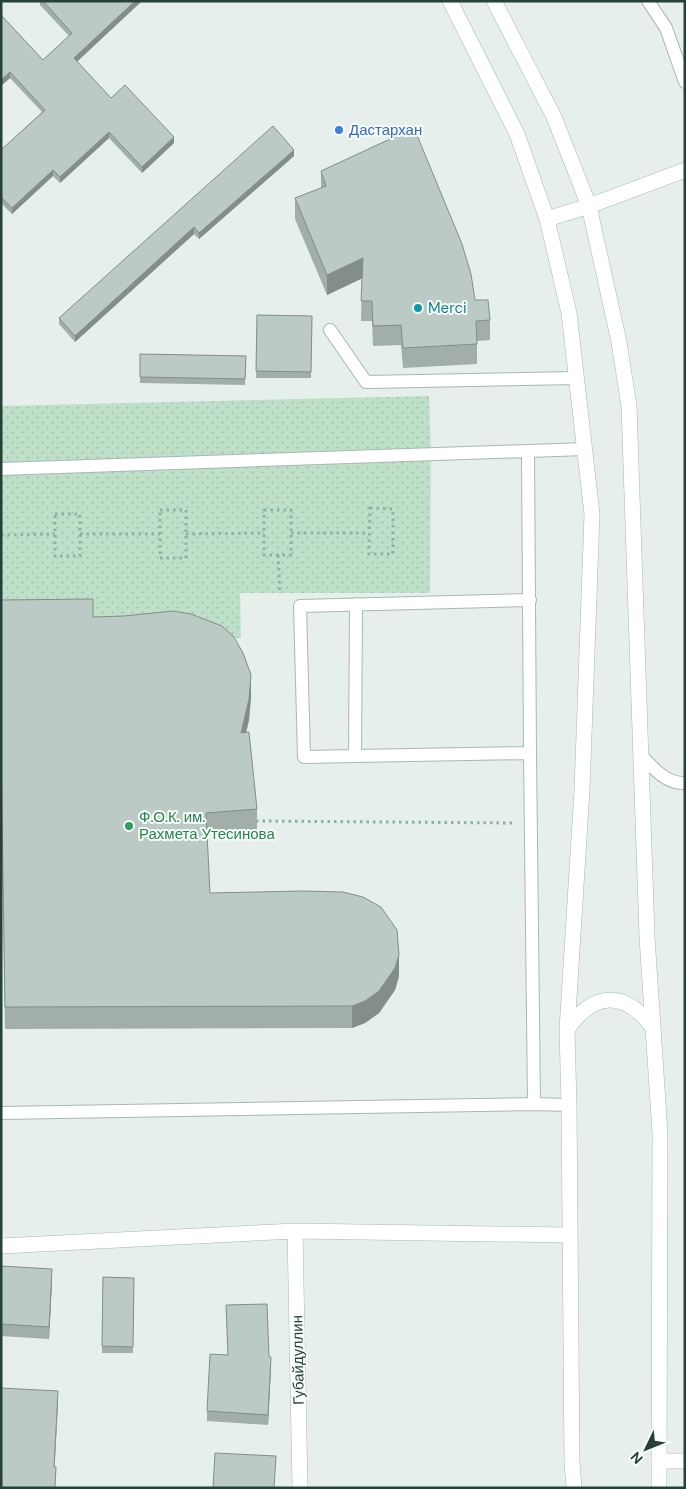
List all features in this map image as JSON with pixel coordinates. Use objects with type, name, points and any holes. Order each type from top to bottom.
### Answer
[{"type":"street","points":[[450,1],[517,134],[547,219],[569,313],[592,514],[582,790],[567,1030],[572,1462],[574,1488]]},
{"type":"street","points":[[494,1],[554,117],[589,206],[619,342],[629,406],[647,937],[660,1133],[659,1488]]},
{"type":"street","points":[[547,219],[589,206],[685,170]]},
{"type":"street","points":[[567,1030],[575,1018],[585,1009],[598,1001],[607,999],[616,999],[626,1004],[646,1018],[653,1028]]},
{"type":"street","points":[[1,1246],[295,1231],[569,1235]]},
{"type":"street","name":"Губайдуллин","points":[[295,1231],[300,1488]]},
{"type":"street","points":[[659,1460],[685,1461]]},
{"type":"lane","points":[[648,1],[666,28],[685,82]]},
{"type":"lane","points":[[330,330],[366,382],[577,378]]},
{"type":"lane","points":[[1,469],[585,448]]},
{"type":"lane","points":[[528,450],[534,1104]]},
{"type":"lane","points":[[530,600],[300,606],[304,757],[530,753]]},
{"type":"lane","points":[[355,756],[356,604]]},
{"type":"lane","points":[[641,756],[663,778],[685,783]]},
{"type":"lane","points":[[1,1113],[569,1105]]},
{"type":"path","points":[[370,508],[393,508],[393,554],[369,554],[369,533],[370,508]]},
{"type":"path","points":[[160,510],[186,510],[186,558],[160,558],[160,534],[160,510]]},
{"type":"path","points":[[264,510],[290,510],[291,555],[264,555],[264,534],[264,510]]},
{"type":"path","points":[[55,514],[80,514],[80,534],[80,556],[55,556],[55,514]]},
{"type":"path","points":[[291,533],[369,533]]},
{"type":"path","points":[[1,535],[55,534]]},
{"type":"path","points":[[80,534],[160,534]]},
{"type":"path","points":[[186,534],[264,534]]},
{"type":"path","points":[[278,555],[280,594]]},
{"type":"path","points":[[256,821],[532,823]]},
{"type":"green space","points":[[429,396],[431,452],[430,593],[240,593],[241,638],[199,638],[1,622],[1,406]]},
{"type":"building","points":[[43,1],[135,1],[74,58],[111,98],[125,85],[174,137],[142,167],[109,132],[60,177],[53,170],[12,208],[1,197],[1,150],[45,110],[10,72],[1,80],[1,15],[43,60],[72,33]]},
{"type":"building","points":[[273,126],[294,150],[199,233],[194,227],[75,336],[59,318]]},
{"type":"building","points":[[414,128],[462,244],[471,274],[475,300],[488,300],[490,320],[476,321],[477,344],[403,348],[401,325],[373,326],[372,301],[361,301],[363,258],[327,275],[295,198],[326,186],[321,171]]},
{"type":"building","points":[[257,315],[312,316],[311,372],[256,371]]},
{"type":"building","points":[[140,354],[246,356],[245,379],[140,377]]},
{"type":"building","name":"Ф.О.К. им. Рахмета Утесинова","points":[[93,599],[93,617],[173,611],[191,614],[222,626],[234,637],[243,653],[251,675],[249,699],[241,733],[249,732],[257,809],[206,813],[210,893],[343,892],[363,897],[381,907],[397,930],[399,955],[395,968],[379,991],[365,1001],[352,1006],[5,1007],[1,600]]},
{"type":"building","points":[[1,1266],[52,1269],[49,1327],[1,1324]]},
{"type":"building","points":[[103,1277],[134,1278],[133,1347],[102,1346]]},
{"type":"building","points":[[267,1304],[269,1357],[271,1357],[268,1415],[207,1411],[210,1354],[228,1355],[226,1305]]},
{"type":"building","points":[[1,1388],[58,1391],[54,1467],[56,1467],[55,1488],[1,1488]]},
{"type":"building","points":[[215,1453],[276,1456],[274,1488],[213,1488]]},
{"type":"place","name":"Дастархан","points":[[339,130]]},
{"type":"place","name":"Merci","points":[[418,308]]},
{"type":"place","name":"Ф.О.К. им. Рахмета Утесинова","points":[[129,826]]}]
